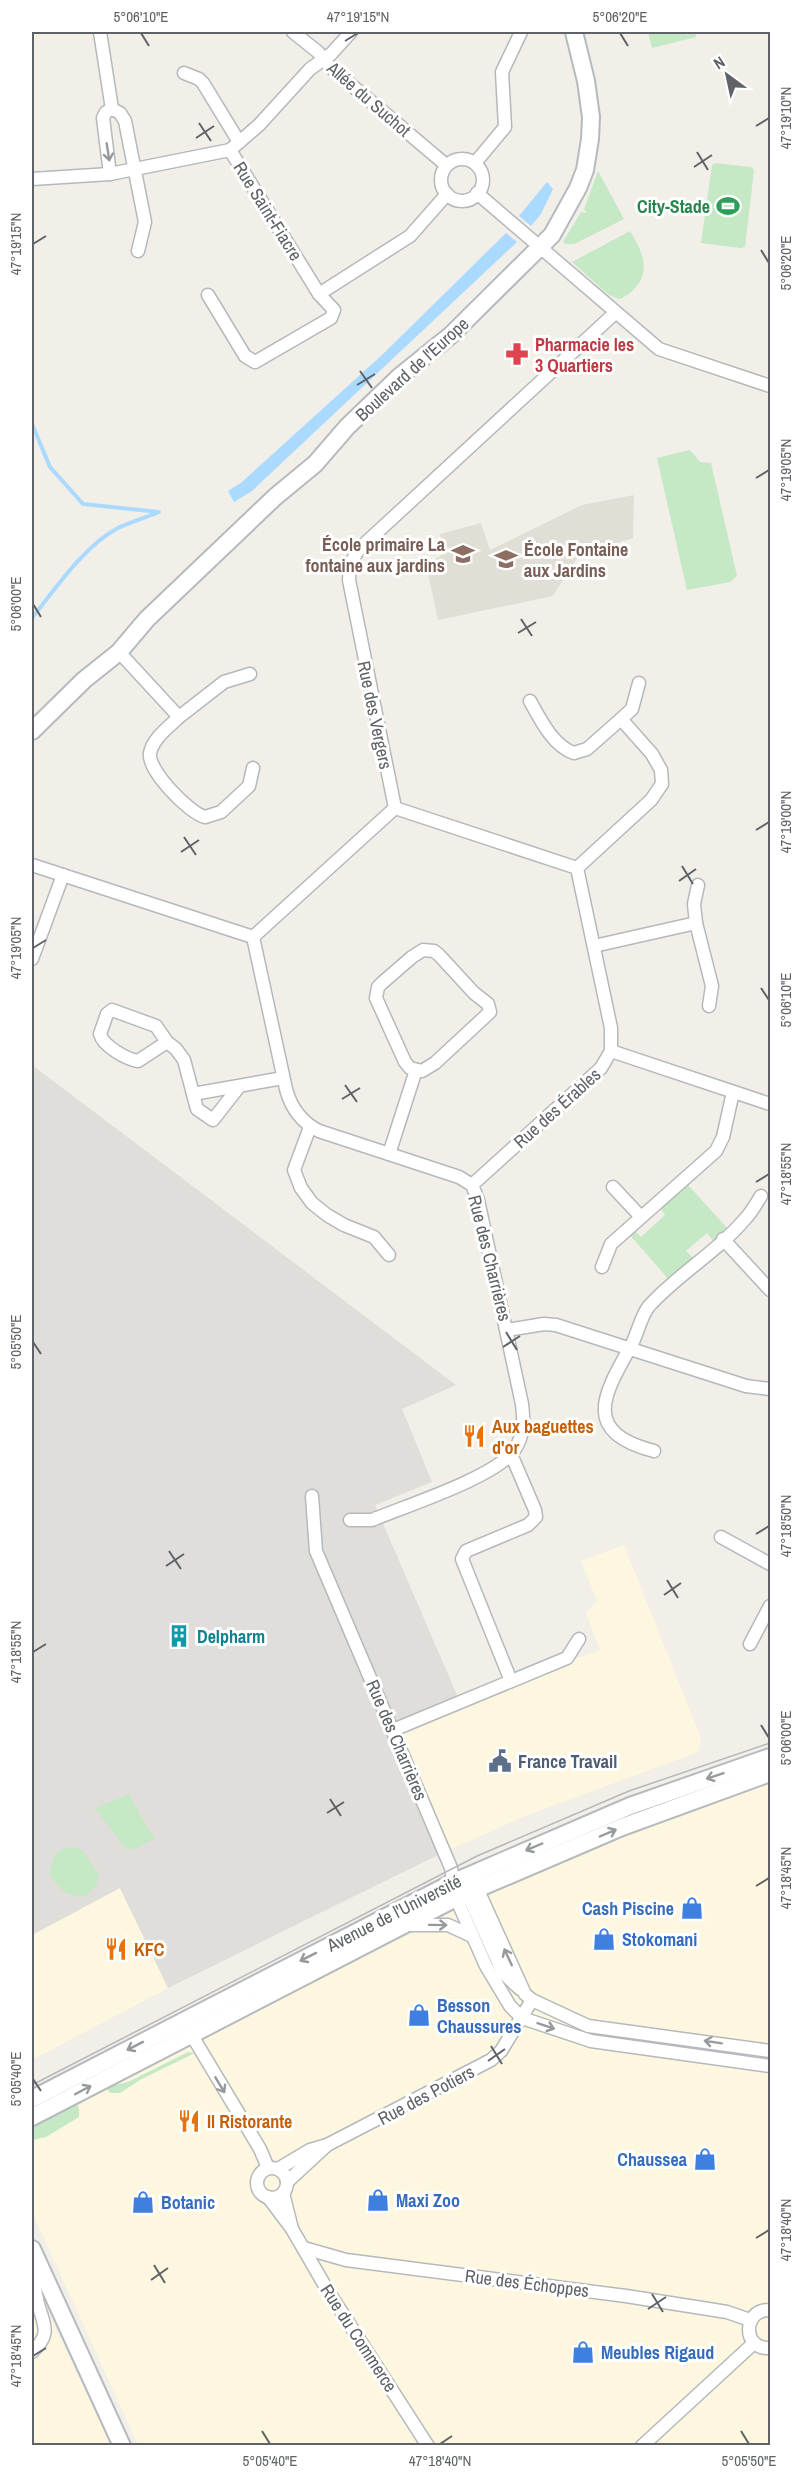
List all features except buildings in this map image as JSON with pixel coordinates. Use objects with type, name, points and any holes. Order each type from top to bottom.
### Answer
[{"type":"main road","name":"Boulevard de l'Europe","points":[[32,732],[84,681],[119,652],[147,619],[267,505],[315,464],[347,427],[377,398],[451,335],[552,235],[570,205],[587,159],[591,117],[586,81],[574,32]]},
{"type":"main road","name":"Avenue de l'Université","points":[[32,2099],[459,1887],[630,1806],[771,1757]]},
{"type":"main road","name":"Avenue de l'Université","points":[[32,2117],[402,1926],[459,1887],[771,1773]]},
{"type":"main road","points":[[32,2249],[122,2445]]},
{"type":"street","points":[[100,32],[111,109]]},
{"type":"street","name":"Allée du Suchot","points":[[293,32],[446,165]]},
{"type":"street","points":[[235,146],[259,125],[310,69],[331,54],[351,32]]},
{"type":"street","points":[[475,163],[505,127],[502,72],[521,32]]},
{"type":"street","name":"Rue Saint-Fiacre","points":[[184,73],[203,83],[235,146],[319,294],[335,312],[331,318],[255,362],[245,356],[208,295]]},
{"type":"street","points":[[111,109],[120,113],[125,121],[145,222],[138,252]]},
{"type":"street","points":[[111,109],[103,118],[111,174]]},
{"type":"street","name":"Rue Saint-Fiacre","points":[[32,179],[111,174],[235,146]]},
{"type":"street","points":[[458,159],[475,163],[480,169],[483,180],[477,193],[468,200],[460,201],[447,194],[441,184],[446,165],[458,159]]},
{"type":"street","points":[[477,193],[615,313],[665,352],[771,386]]},
{"type":"street","points":[[319,294],[410,236],[447,194]]},
{"type":"street","name":"Rue des Vergers","points":[[395,808],[349,580],[350,564],[359,549],[615,313]]},
{"type":"street","points":[[119,652],[179,717]]},
{"type":"street","points":[[250,674],[224,682],[179,717],[153,744],[150,759],[160,776],[194,813],[209,817],[221,812],[249,786],[253,768]]},
{"type":"street","points":[[530,701],[544,725],[566,749],[574,753],[587,749],[632,710],[639,683]]},
{"type":"street","points":[[253,937],[395,808],[577,868],[651,800],[662,784],[662,770],[652,754],[621,719]]},
{"type":"street","points":[[32,865],[253,937]]},
{"type":"street","name":"Rue des Érables","points":[[472,1185],[601,1068],[611,1051],[611,1028],[577,868]]},
{"type":"street","points":[[32,959],[36,930],[63,875]]},
{"type":"street","points":[[698,885],[694,904],[696,923],[712,986],[709,1006]]},
{"type":"street","points":[[594,946],[696,923]]},
{"type":"street","points":[[253,937],[283,1078],[292,1107],[310,1127],[294,1170],[301,1188],[312,1203],[336,1221],[374,1237],[389,1255]]},
{"type":"street","points":[[426,950],[439,955],[474,993],[488,1004],[490,1012],[435,1063],[422,1071],[416,1070],[410,1068],[402,1056],[376,998],[378,987],[382,983],[412,957],[426,950]]},
{"type":"street","points":[[167,1042],[138,1061],[127,1057],[105,1042],[100,1034],[107,1014],[114,1010],[153,1024],[184,1060],[197,1109],[213,1120],[217,1118],[238,1088]]},
{"type":"street","points":[[611,1051],[771,1104]]},
{"type":"street","points":[[389,1154],[416,1070]]},
{"type":"street","points":[[193,1094],[238,1088],[283,1078]]},
{"type":"street","points":[[602,1267],[611,1244],[716,1151],[723,1137],[733,1092]]},
{"type":"street","name":"Rue des Charrières","points":[[310,1127],[459,1177],[472,1185],[478,1200],[524,1418],[520,1440],[508,1457],[498,1466],[372,1520],[350,1520]]},
{"type":"street","points":[[614,1187],[641,1217]]},
{"type":"street","points":[[654,1451],[632,1445],[611,1430],[605,1422],[605,1406],[619,1365],[649,1306],[745,1219],[761,1196]]},
{"type":"street","points":[[723,1239],[771,1290]]},
{"type":"street","points":[[507,1330],[550,1324],[746,1386],[771,1389]]},
{"type":"street","points":[[508,1457],[514,1461],[536,1517],[528,1525],[466,1551],[462,1559],[511,1681]]},
{"type":"street","name":"Rue des Charrières","points":[[312,1496],[316,1551],[459,1887]]},
{"type":"street","points":[[721,1537],[771,1564]]},
{"type":"street","points":[[750,1644],[771,1606]]},
{"type":"street","points":[[393,1730],[567,1658],[579,1639]]},
{"type":"street","points":[[459,1887],[472,1936],[501,1991],[522,2018],[591,2042],[771,2066]]},
{"type":"street","points":[[459,1887],[503,1973],[529,1997],[588,2026],[771,2051]]},
{"type":"street","points":[[402,1926],[448,1925],[472,1936]]},
{"type":"street","name":"Rue des Potiers","points":[[273,2168],[310,2150],[327,2145],[491,2060],[501,2051],[522,2018],[529,1997]]},
{"type":"street","points":[[191,2034],[260,2149],[273,2168],[285,2174],[285,2187],[276,2197],[268,2197],[258,2189],[257,2181],[260,2173],[273,2168]]},
{"type":"street","name":"Rue des Potiers","points":[[285,2187],[327,2145]]},
{"type":"street","name":"Rue du Commerce","points":[[285,2187],[292,2229]]},
{"type":"street","name":"Rue du Commerce","points":[[268,2197],[292,2229],[328,2291],[428,2445]]},
{"type":"street","name":"Rue des Échoppes","points":[[304,2248],[346,2260],[626,2296],[727,2312],[750,2320]]},
{"type":"street","points":[[32,2266],[38,2305],[45,2326],[40,2343],[32,2352]]},
{"type":"street","points":[[771,2310],[758,2312],[750,2320],[748,2332],[759,2347],[771,2348]]},
{"type":"street","points":[[642,2445],[754,2343]]},
{"type":"shaded area","name":"École Fontaine aux Jardins","points":[[634,495],[633,538],[579,555],[553,596],[438,620],[426,564],[444,554],[440,534],[481,523],[490,550],[582,505]]},
{"type":"shaded area","points":[[32,1065],[456,1385],[402,1409],[432,1482],[375,1505],[460,1702],[393,1730],[444,1852],[168,1988],[120,1888],[32,1935]]},
{"type":"shaded area","points":[[624,1545],[701,1738],[698,1752],[525,1816],[444,1852],[393,1730],[511,1681],[600,1650],[586,1613],[597,1601],[581,1561]]},
{"type":"shaded area","points":[[770,1777],[770,2445],[138,2445],[32,2212],[32,2124],[478,1894]]},
{"type":"shaded area","points":[[120,1888],[168,1988],[32,2060],[32,1935]]},
{"type":"shaded area","points":[[32,2277],[56,2330],[112,2445],[32,2445]]},
{"type":"green space","points":[[648,32],[695,32],[696,37],[652,48]]},
{"type":"green space","name":"City-Stade","points":[[715,163],[751,167],[754,170],[745,247],[701,243],[712,165]]},
{"type":"green space","points":[[598,171],[624,219],[574,244],[565,244],[563,242],[581,212],[587,213],[584,209]]},
{"type":"green space","points":[[630,231],[641,252],[643,274],[633,290],[619,299],[609,295],[572,262]]},
{"type":"green space","points":[[690,450],[700,462],[711,463],[737,576],[730,582],[687,590],[657,458]]},
{"type":"green space","points":[[687,1184],[728,1229],[714,1242],[707,1233],[686,1251],[694,1259],[670,1281],[630,1235],[635,1231],[641,1237],[665,1215],[660,1208]]},
{"type":"green space","points":[[129,1794],[149,1831],[156,1838],[132,1850],[125,1848],[95,1808]]},
{"type":"green space","points":[[76,1847],[83,1851],[99,1875],[96,1886],[86,1896],[68,1894],[63,1891],[49,1872],[56,1853],[65,1848]]},
{"type":"green space","points":[[188,2052],[195,2053],[140,2080],[120,2093],[110,2093],[106,2087],[128,2082]]},
{"type":"green space","points":[[76,2102],[79,2117],[46,2137],[32,2140],[32,2126]]},
{"type":"water","points":[[547,182],[553,189],[541,214],[531,226],[519,216]]},
{"type":"water","points":[[506,233],[517,242],[252,491],[234,502],[228,491],[242,482],[382,355]]},
{"type":"waterway","points":[[32,424],[50,467],[83,504],[159,512]]},
{"type":"waterway","points":[[32,618],[71,568],[94,545],[118,528],[157,513]]},
{"type":"tram line","points":[[32,2085],[477,1856],[629,1791],[770,1743]]},
{"type":"place","name":"City-Stade","points":[[728,206]]},
{"type":"place","name":"Pharmacie les 3 Quartiers","points":[[517,354]]},
{"type":"place","name":"École primaire La fontaine aux jardins","points":[[463,554]]},
{"type":"place","name":"École Fontaine aux Jardins","points":[[506,559]]},
{"type":"place","name":"Aux baguettes d'or","points":[[474,1436]]},
{"type":"place","name":"Delpharm","points":[[179,1636]]},
{"type":"place","name":"France Travail","points":[[500,1761]]},
{"type":"place","name":"Cash Piscine","points":[[692,1908]]},
{"type":"place","name":"Stokomani","points":[[604,1939]]},
{"type":"place","name":"KFC","points":[[116,1949]]},
{"type":"place","name":"Besson Chaussures","points":[[419,2015]]},
{"type":"place","name":"Il Ristorante","points":[[189,2121]]},
{"type":"place","name":"Chaussea","points":[[705,2159]]},
{"type":"place","name":"Maxi Zoo","points":[[378,2200]]},
{"type":"place","name":"Botanic","points":[[143,2202]]},
{"type":"place","name":"Meubles Rigaud","points":[[583,2352]]}]
